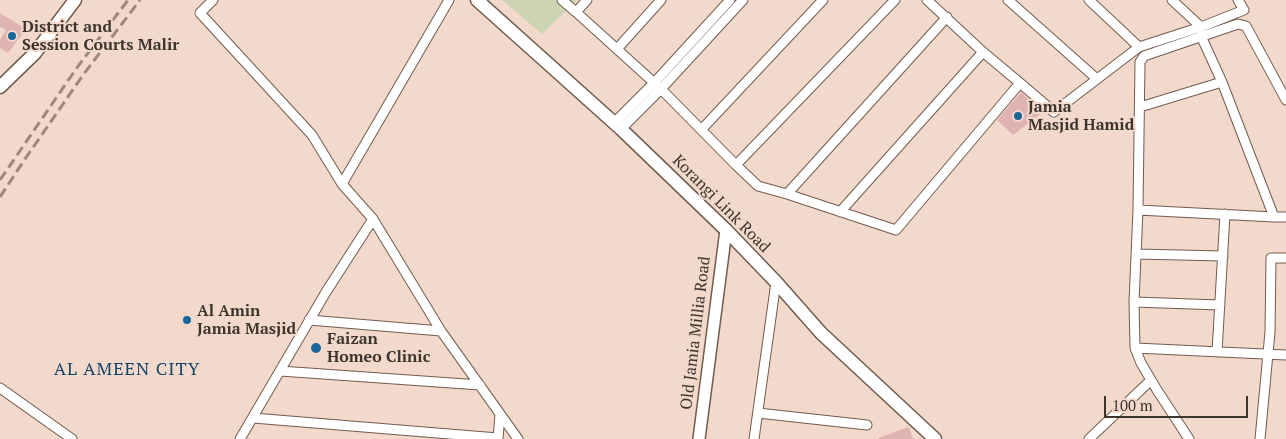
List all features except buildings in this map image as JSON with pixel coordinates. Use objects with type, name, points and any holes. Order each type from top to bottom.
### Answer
[{"type":"main road","points":[[0,87],[35,53],[75,0]]},
{"type":"main road","name":"Korangi Link Road","points":[[477,0],[618,126],[726,230],[821,332],[935,439]]},
{"type":"street","points":[[213,0],[200,13],[312,135],[342,184],[373,219],[441,330],[518,439]]},
{"type":"street","points":[[342,184],[449,0]]},
{"type":"street","points":[[562,0],[658,86],[758,186],[896,230],[1020,83]]},
{"type":"street","points":[[576,12],[587,0]]},
{"type":"street","points":[[617,49],[661,0]]},
{"type":"street","points":[[658,86],[730,0]]},
{"type":"street","points":[[618,126],[743,0]]},
{"type":"street","points":[[702,129],[823,0]]},
{"type":"street","points":[[736,165],[895,0]]},
{"type":"street","points":[[928,0],[983,52],[1054,112],[1139,47],[1201,31],[1238,24],[1246,26],[1286,100]]},
{"type":"street","points":[[1008,0],[1097,79]]},
{"type":"street","points":[[1089,0],[1139,47]]},
{"type":"street","points":[[1172,0],[1201,31],[1274,217]]},
{"type":"street","points":[[1189,439],[1150,380],[1135,348],[1134,302],[1138,210],[1140,62],[1144,56],[1244,10],[1238,0]]},
{"type":"street","points":[[787,194],[947,17]]},
{"type":"street","points":[[840,212],[983,52]]},
{"type":"street","points":[[1140,107],[1222,82]]},
{"type":"street","points":[[1138,210],[1286,217]]},
{"type":"street","points":[[1217,352],[1225,214]]},
{"type":"street","points":[[240,439],[309,320],[373,219]]},
{"type":"street","name":"Old Jamia Millia Road","points":[[699,439],[726,230]]},
{"type":"street","points":[[1136,254],[1223,256]]},
{"type":"street","points":[[1260,439],[1270,332],[1271,258],[1286,258]]},
{"type":"street","points":[[754,439],[776,282]]},
{"type":"street","points":[[1134,302],[1220,306]]},
{"type":"street","points":[[309,320],[441,330]]},
{"type":"street","points":[[1135,348],[1286,355]]},
{"type":"street","points":[[280,371],[480,385]]},
{"type":"street","points":[[1089,439],[1150,380]]},
{"type":"street","points":[[0,388],[72,439]]},
{"type":"street","points":[[758,413],[867,425]]},
{"type":"street","points":[[253,418],[498,438],[500,414]]},
{"type":"green space","points":[[502,0],[577,0],[542,34]]},
{"type":"railway","points":[[0,180],[76,69],[128,0]]},
{"type":"railway","points":[[0,197],[83,75],[140,0]]},
{"type":"place","name":"District and Session Courts Malir","points":[[12,36]]},
{"type":"place","name":"Jamia Masjid Hamid","points":[[1018,116]]},
{"type":"place","name":"Al Amin Jamia Masjid","points":[[187,320]]},
{"type":"place","name":"Faizan Homeo Clinic","points":[[316,348]]},
{"type":"district","name":"AL AMEEN CITY","points":[[127,370]]}]
